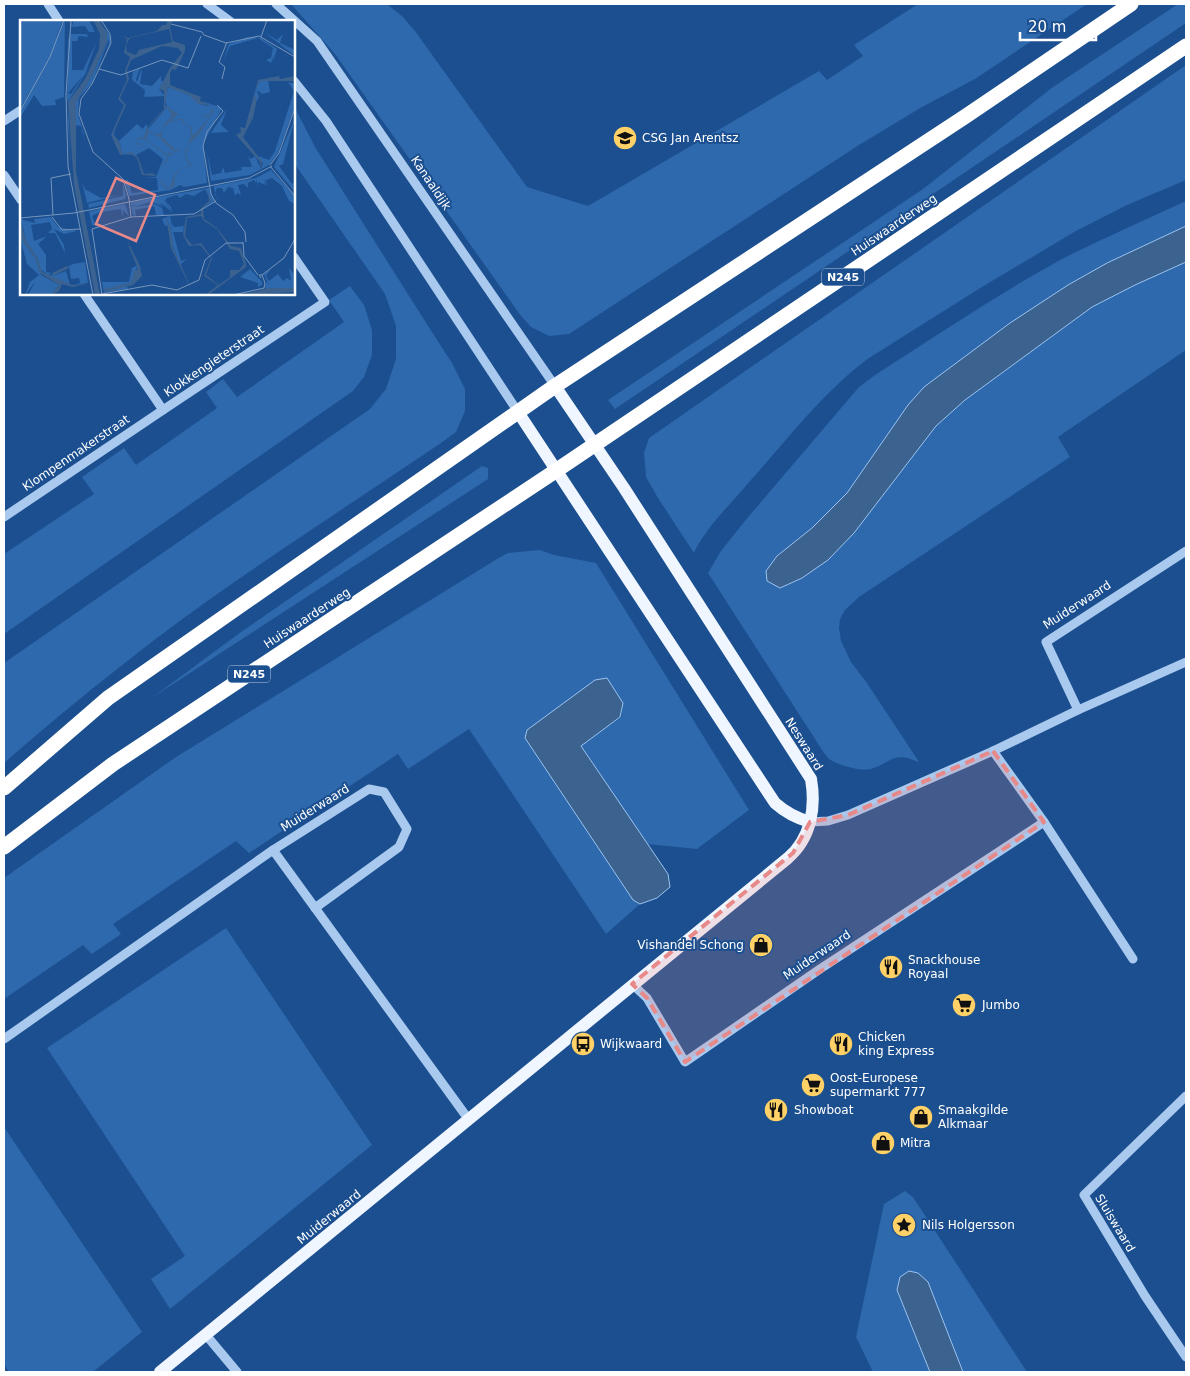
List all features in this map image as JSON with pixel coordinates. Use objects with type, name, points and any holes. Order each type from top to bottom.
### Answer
[{"type":"highway","points":[[4,788],[108,698],[555,386],[966,116],[1131,4]]},
{"type":"highway","name":"Huiswaarderweg","points":[[4,847],[113,764],[557,470],[1186,46]]},
{"type":"main road","points":[[555,386],[594,445]]},
{"type":"main road","points":[[518,412],[775,802],[786,812],[798,819],[810,822]]},
{"type":"main road","name":"Neswaard","points":[[594,445],[624,488],[811,779],[814,802],[810,822]]},
{"type":"main road","name":"Muiderwaard","points":[[160,1372],[793,853],[803,840],[810,822]]},
{"type":"street","points":[[48,4],[58,20]]},
{"type":"street","points":[[207,4],[229,20]]},
{"type":"street","name":"Kanaaldijk","points":[[276,4],[294,20]]},
{"type":"street","name":"Kanaaldijk","points":[[295,21],[318,41],[555,386]]},
{"type":"street","points":[[295,82],[331,130],[518,412]]},
{"type":"street","points":[[4,121],[20,111]]},
{"type":"street","points":[[4,175],[20,199]]},
{"type":"street","name":"Klokkengieterstraat","points":[[85,295],[163,410],[325,302],[295,258]]},
{"type":"street","name":"Klompenmakerstraat","points":[[4,517],[163,410]]},
{"type":"street","name":"Muiderwaard","points":[[1078,710],[1046,642],[1186,551]]},
{"type":"street","points":[[810,822],[828,821],[848,815],[1186,662]]},
{"type":"street","points":[[993,751],[1044,822],[1133,958]]},
{"type":"street","name":"Muiderwaard","points":[[4,1039],[273,850],[369,790],[384,792],[407,829],[399,848],[315,908]]},
{"type":"street","name":"Muiderwaard","points":[[632,984],[647,998],[685,1062],[820,969],[1044,822]]},
{"type":"street","points":[[273,850],[468,1120]]},
{"type":"street","name":"Sluiswaard","points":[[1186,1096],[1084,1195],[1145,1296],[1186,1357]]},
{"type":"street","points":[[206,1335],[237,1372]]},
{"type":"highlighted area","points":[[993,751],[1044,822],[685,1062],[647,998],[632,984],[793,853],[810,822],[848,815]]},
{"type":"shaded area","points":[[291,4],[387,4],[403,17],[415,31],[527,187],[588,206],[819,71],[827,80],[863,56],[854,45],[918,4],[1087,4],[975,79],[922,107],[859,145],[569,334],[549,336],[531,327],[521,316],[335,54]]},
{"type":"shaded area","points":[[1178,4],[1186,4],[1186,23],[615,409],[608,400],[923,189],[1053,87]]},
{"type":"shaded area","points":[[1186,65],[1186,180],[1127,205],[1076,231],[869,358],[852,371],[806,417],[712,525],[694,553],[646,477],[644,453],[649,438]]},
{"type":"shaded area","points":[[295,108],[315,147],[452,363],[465,389],[465,411],[456,432],[246,574],[183,619],[62,713],[4,763],[4,663],[370,409],[386,389],[396,359],[396,326],[385,294],[295,164]]},
{"type":"shaded area","points":[[1186,201],[1186,226],[1107,263],[1068,285],[908,405],[847,493],[812,528],[777,556],[854,533],[936,426],[965,400],[1092,307],[1186,262],[1186,350],[1058,437],[1070,457],[859,597],[845,610],[840,619],[841,641],[851,662],[919,762],[898,757],[871,769],[862,770],[843,766],[829,759],[708,573],[721,551],[859,387],[1038,272]]},
{"type":"shaded area","points":[[1186,226],[1186,262],[1092,307],[965,400],[936,426],[854,533],[828,560],[802,578],[780,588],[767,581],[766,571],[777,556],[812,528],[847,493],[908,405],[924,387],[1010,323],[1068,285],[1107,263]]},
{"type":"shaded area","points":[[350,286],[364,305],[372,330],[372,355],[364,377],[353,391],[4,634],[4,554],[94,494],[82,477],[124,448],[136,465],[217,408],[206,392],[223,379],[237,397],[344,322],[329,300]]},
{"type":"shaded area","points":[[482,466],[488,468],[488,479],[153,697],[241,632]]},
{"type":"shaded area","points":[[540,550],[554,555],[596,563],[749,810],[697,849],[647,844],[580,746],[621,717],[623,703],[607,678],[596,680],[525,738],[633,900],[640,904],[606,934],[469,729],[408,769],[398,754],[249,853],[236,841],[113,924],[121,934],[92,954],[83,945],[4,999],[4,878],[176,757],[497,559],[508,553]]},
{"type":"shaded area","points":[[607,678],[623,703],[620,717],[581,746],[668,874],[670,887],[657,898],[640,904],[633,900],[525,738],[527,730],[595,680]]},
{"type":"shaded area","points":[[226,928],[372,1145],[170,1309],[151,1279],[185,1256],[47,1048]]},
{"type":"shaded area","points":[[4,1127],[142,1332],[93,1372],[9,1372],[4,1364]]},
{"type":"shaded area","points":[[905,1191],[913,1197],[1027,1372],[963,1372],[928,1283],[898,1290],[930,1372],[873,1372],[856,1337],[884,1204]]},
{"type":"shaded area","points":[[909,1271],[918,1273],[928,1282],[963,1372],[930,1372],[897,1290],[900,1277]]},
{"type":"place","name":"CSG Jan Arentsz","points":[[625,138]]},
{"type":"place","name":"Vishandel Schong","points":[[761,945]]},
{"type":"place","name":"Snackhouse Royaal","points":[[891,967]]},
{"type":"place","name":"Jumbo","points":[[964,1005]]},
{"type":"place","name":"Wijkwaard","points":[[583,1044]]},
{"type":"place","name":"Chicken king Express","points":[[841,1044]]},
{"type":"place","name":"Oost-Europese supermarkt 777","points":[[813,1085]]},
{"type":"place","name":"Showboat","points":[[776,1110]]},
{"type":"place","name":"Smaakgilde Alkmaar","points":[[921,1117]]},
{"type":"place","name":"Mitra","points":[[883,1143]]},
{"type":"place","name":"Nils Holgersson","points":[[904,1225]]}]
